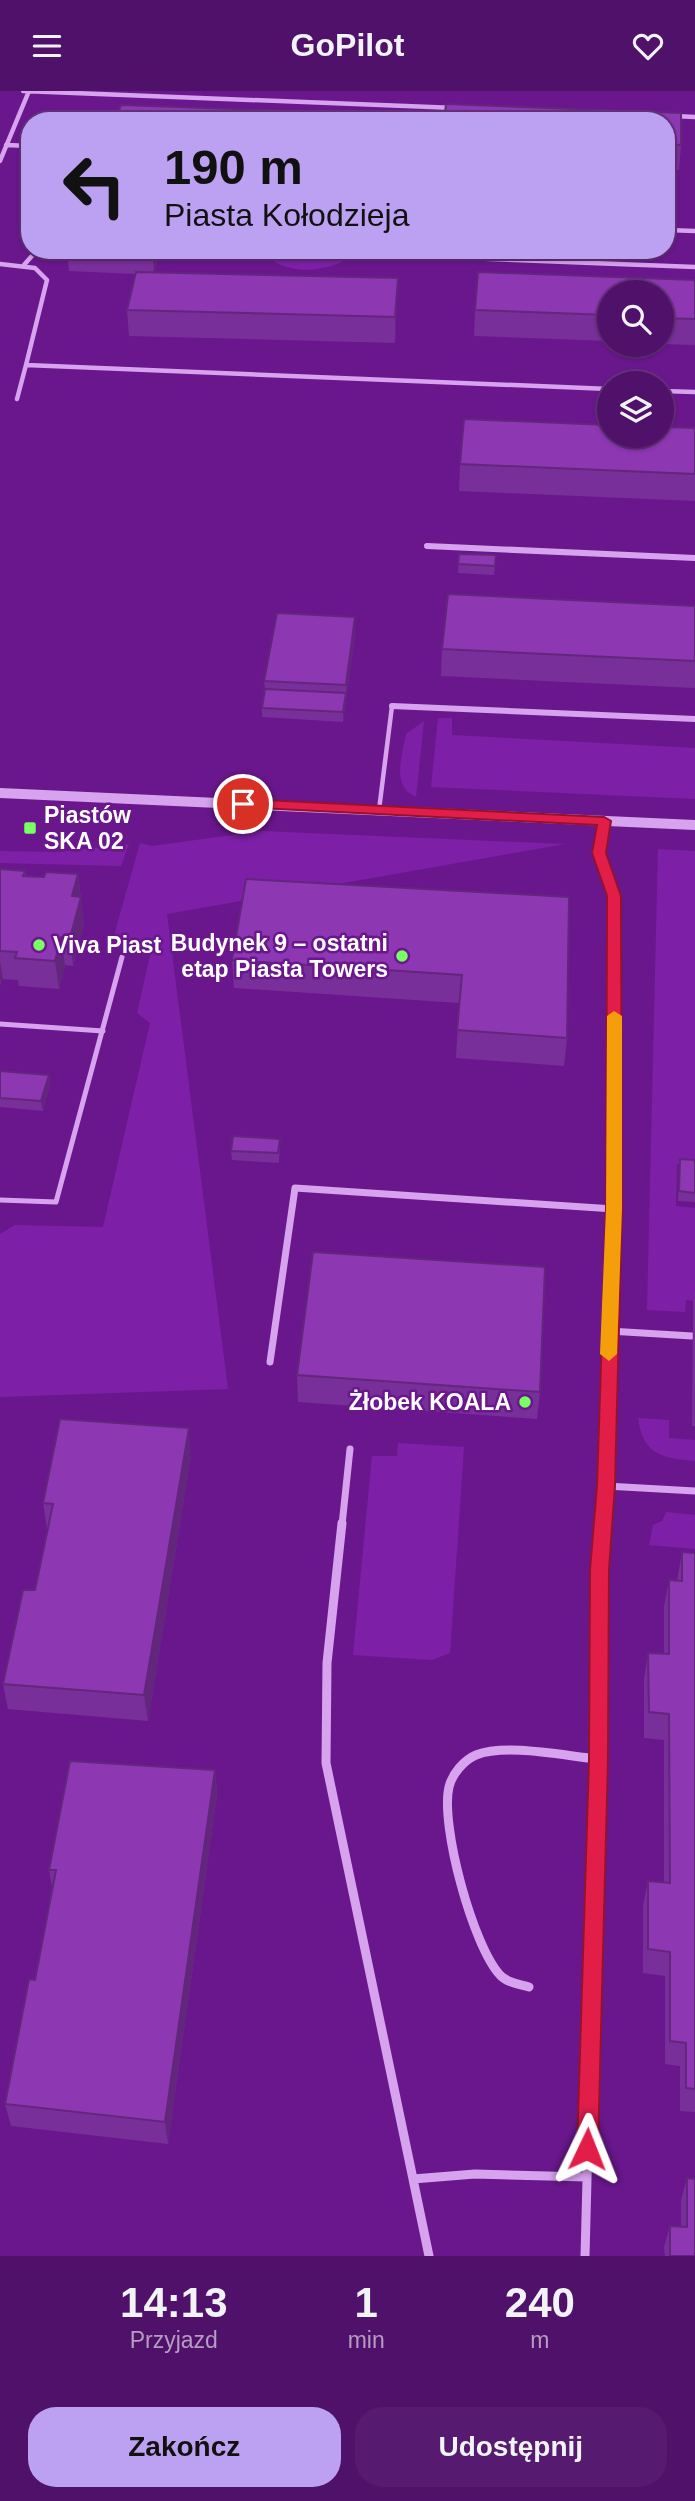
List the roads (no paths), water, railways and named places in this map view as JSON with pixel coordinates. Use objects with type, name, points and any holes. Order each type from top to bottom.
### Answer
[{"type":"street","points":[[23,91],[463,108]]},
{"type":"street","points":[[0,161],[29,91]]},
{"type":"street","points":[[675,116],[695,117]]},
{"type":"street","points":[[6,145],[21,146]]},
{"type":"street","points":[[675,230],[695,231]]},
{"type":"street","points":[[24,265],[29,259]]},
{"type":"street","points":[[491,259],[695,267]]},
{"type":"street","points":[[0,264],[24,265],[43,273],[47,280],[17,399]]},
{"type":"street","points":[[26,365],[597,389]]},
{"type":"street","points":[[674,391],[695,392]]},
{"type":"street","points":[[427,546],[695,558]]},
{"type":"street","points":[[392,706],[695,719]]},
{"type":"street","points":[[0,793],[695,825]]},
{"type":"street","points":[[585,2256],[598,1759],[599,1570],[606,1486],[614,1209],[614,896],[599,853],[604,821]]},
{"type":"street","points":[[270,1362],[295,1188],[614,1209]]},
{"type":"street","points":[[609,1331],[692,1336]]},
{"type":"street","points":[[350,1449],[327,1664],[326,1763],[429,2256]]},
{"type":"street","points":[[606,1486],[695,1491]]},
{"type":"street","points":[[529,1987],[509,1982],[500,1976],[480,1946],[449,1833],[449,1788],[459,1768],[477,1754],[504,1752],[598,1759]]},
{"type":"street","points":[[413,2179],[475,2174],[587,2177]]},
{"type":"lane","points":[[379,810],[392,706]]},
{"type":"lane","points":[[0,1200],[56,1202],[122,957]]},
{"type":"lane","points":[[0,1024],[103,1031]]},
{"type":"place","name":"Piastów SKA 02","points":[[30,828]]},
{"type":"place","name":"Viva Piast","points":[[39,945]]},
{"type":"place","name":"Budynek 9 – ostatni etap Piasta Towers","points":[[402,956]]},
{"type":"place","name":"Żłobek KOALA","points":[[525,1402]]}]
